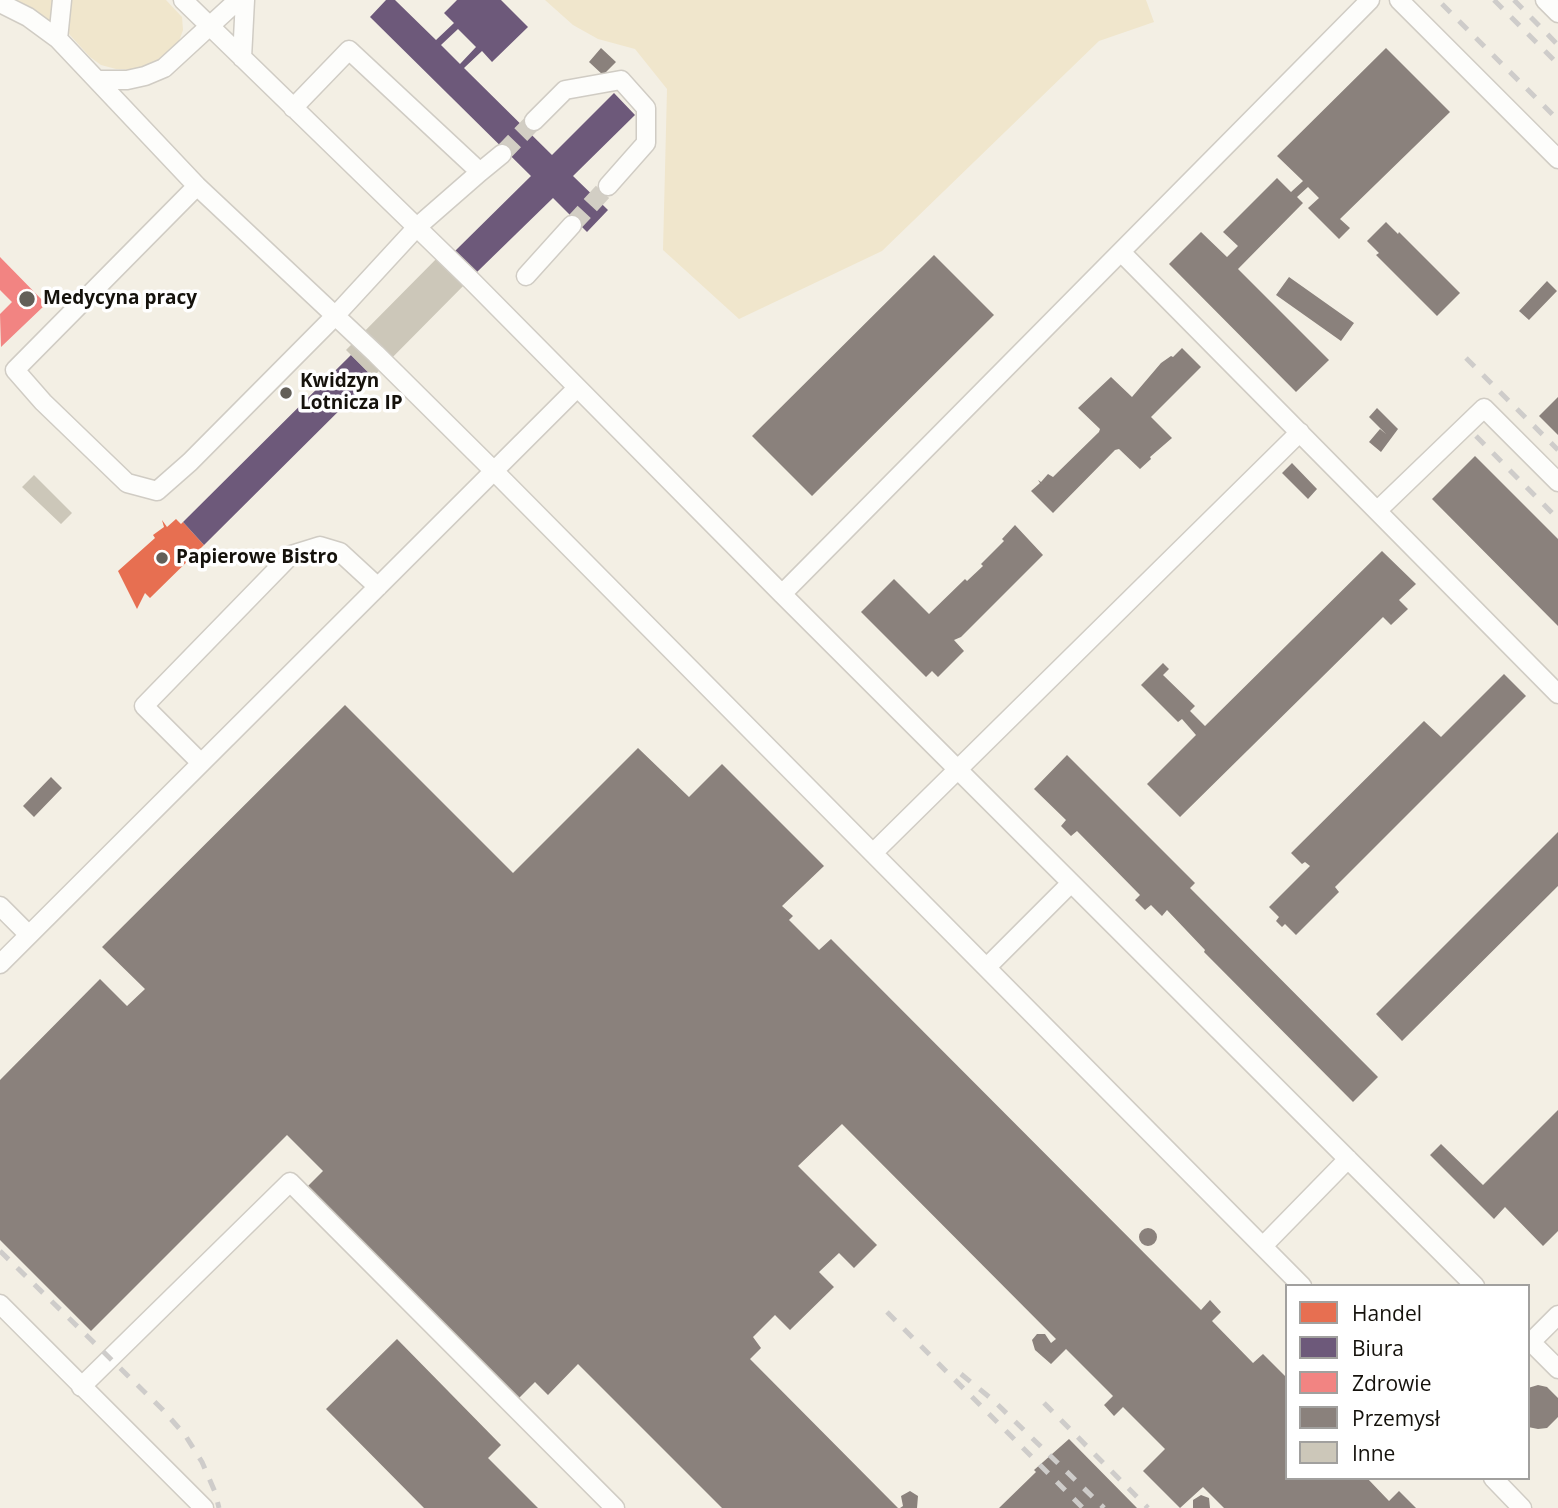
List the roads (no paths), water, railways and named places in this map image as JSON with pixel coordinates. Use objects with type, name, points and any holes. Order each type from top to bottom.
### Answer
[{"type":"lane","points":[[58,39],[62,0]]},
{"type":"lane","points":[[183,0],[417,227],[1473,1284]]},
{"type":"lane","points":[[99,80],[127,80],[163,68],[238,0]]},
{"type":"lane","points":[[242,58],[245,0]]},
{"type":"lane","points":[[782,594],[1370,0]]},
{"type":"lane","points":[[1399,0],[1558,159]]},
{"type":"lane","points":[[1545,0],[1558,13]]},
{"type":"lane","points":[[0,3],[28,17],[58,39],[197,186],[376,354],[493,470],[1300,1284]]},
{"type":"lane","points":[[293,108],[349,50],[480,172]]},
{"type":"lane","points":[[534,121],[565,90],[621,80],[646,108],[646,142],[608,186]]},
{"type":"lane","points":[[197,186],[15,370],[43,402],[127,482],[157,491],[190,462],[335,316],[417,227],[502,154]]},
{"type":"lane","points":[[526,276],[572,225]]},
{"type":"lane","points":[[1121,252],[1558,694]]},
{"type":"lane","points":[[0,964],[577,387]]},
{"type":"lane","points":[[1378,510],[1484,408],[1558,482]]},
{"type":"lane","points":[[873,853],[956,768],[1300,432]]},
{"type":"lane","points":[[201,763],[144,706],[291,555],[320,546],[340,552],[378,587]]},
{"type":"lane","points":[[987,967],[1071,883]]},
{"type":"lane","points":[[0,906],[29,934]]},
{"type":"lane","points":[[1262,1246],[1348,1160]]},
{"type":"lane","points":[[81,1387],[290,1182],[615,1508]]},
{"type":"lane","points":[[0,1304],[204,1508]]},
{"type":"lane","points":[[1530,1341],[1558,1315]]},
{"type":"lane","points":[[1530,1343],[1558,1369]]},
{"type":"lane","points":[[1495,1480],[1522,1508]]},
{"type":"tunnel","points":[[502,154],[534,121]]},
{"type":"tunnel","points":[[572,225],[608,186]]},
{"type":"railway","points":[[1494,0],[1558,64]]},
{"type":"railway","points":[[1514,0],[1558,45]]},
{"type":"railway","points":[[1442,4],[1558,120]]},
{"type":"railway","points":[[1466,358],[1558,450]]},
{"type":"railway","points":[[1476,436],[1558,519]]},
{"type":"railway","points":[[0,1251],[162,1409],[185,1435],[202,1462],[219,1508]]},
{"type":"railway","points":[[887,1312],[1083,1508]]},
{"type":"railway","points":[[961,1374],[993,1400],[1104,1508]]},
{"type":"railway","points":[[1044,1403],[1148,1508]]},
{"type":"place","name":"Medycyna pracy","points":[[27,299]]},
{"type":"place","name":"Kwidzyn Lotnicza IP","points":[[286,393]]},
{"type":"place","name":"Papierowe Bistro","points":[[162,558]]}]
